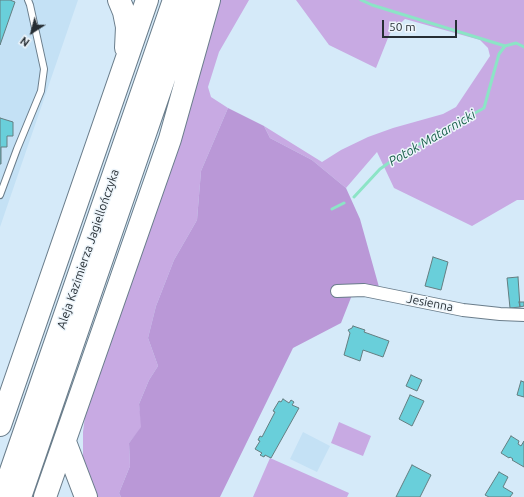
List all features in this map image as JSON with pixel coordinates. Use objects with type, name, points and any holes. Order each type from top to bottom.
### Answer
[{"type":"highway","points":[[119,0],[124,12],[127,27],[126,48],[129,56]]},
{"type":"highway","points":[[0,425],[129,56],[147,0]]},
{"type":"highway","name":"Aleja Kazimierza Jagiellończyka","points":[[19,490],[35,426],[174,0]]},
{"type":"highway","name":"Aleja Kazimierza Jagiellończyka","points":[[3,497],[35,426],[191,0]]},
{"type":"highway","points":[[46,497],[170,139],[209,0]]},
{"type":"highway","points":[[65,442],[86,497]]},
{"type":"street","name":"Jesienna","points":[[337,291],[364,290],[463,310],[524,315]]},
{"type":"lane","points":[[0,195],[41,91],[44,69],[30,2]]},
{"type":"lane","points":[[28,455],[35,426]]},
{"type":"lane","points":[[21,460],[35,426]]},
{"type":"lane","points":[[3,497],[17,474]]},
{"type":"lane","points":[[16,497],[19,490]]},
{"type":"shaded area","points":[[0,0],[78,0],[0,227]]},
{"type":"shaded area","points":[[217,0],[249,0],[219,52],[208,87],[211,97],[228,108],[201,171],[197,220],[174,260],[156,306],[148,338],[158,366],[149,380],[139,404],[142,427],[129,443],[130,466],[119,493],[121,497],[96,497],[87,478],[83,459],[83,432],[86,408]]},
{"type":"shaded area","points":[[296,0],[524,0],[524,200],[517,200],[472,226],[394,188],[377,152],[346,188],[312,160],[270,138],[264,126],[322,162],[341,150],[368,137],[393,128],[443,114],[456,107],[490,56],[488,48],[480,40],[405,19],[390,33],[376,68],[329,45]]},
{"type":"shaded area","points":[[228,108],[264,126],[270,138],[312,160],[346,188],[360,219],[379,287],[352,295],[341,323],[293,348],[220,497],[121,497],[119,493],[130,466],[129,443],[141,427],[139,404],[149,380],[158,366],[148,338],[156,306],[174,260],[197,220],[201,171]]},
{"type":"shaded area","points":[[339,422],[371,436],[363,456],[331,443]]},
{"type":"shaded area","points":[[303,432],[330,446],[317,472],[290,459]]},
{"type":"shaded area","points":[[270,458],[349,493],[347,497],[253,497]]},
{"type":"building","points":[[0,0],[10,0],[15,2],[0,45]]},
{"type":"building","points":[[0,118],[13,122],[13,136],[7,136],[7,147],[1,147],[1,164],[0,164]]},
{"type":"building","points":[[433,257],[448,262],[441,290],[425,286]]},
{"type":"building","points":[[518,277],[520,307],[510,308],[507,278]]},
{"type":"building","points":[[519,302],[524,302],[524,306],[520,307]]},
{"type":"building","points":[[353,326],[365,330],[364,332],[389,341],[383,357],[363,350],[360,361],[344,355],[350,333],[348,330]]},
{"type":"building","points":[[411,375],[422,380],[417,391],[406,386]]},
{"type":"building","points":[[521,381],[524,382],[524,397],[517,395]]},
{"type":"building","points":[[410,395],[424,401],[412,426],[399,419]]},
{"type":"building","points":[[283,399],[289,403],[291,400],[294,402],[292,405],[299,408],[271,458],[265,455],[264,457],[260,455],[262,453],[255,449],[260,441],[258,440],[260,436],[262,437],[275,412],[273,411],[279,401],[281,402]]},
{"type":"building","points":[[511,436],[519,441],[518,444],[521,446],[524,441],[524,467],[512,460],[513,459],[510,457],[509,458],[501,453]]},
{"type":"building","points":[[412,465],[431,475],[420,497],[396,497]]},
{"type":"building","points":[[499,472],[508,477],[503,487],[513,493],[510,497],[489,497],[485,495]]},
{"type":"waterway","points":[[361,0],[372,5],[505,46]]},
{"type":"waterway","name":"Potok Matarnicki","points":[[354,197],[380,169],[403,153],[484,108],[499,54],[505,46],[516,43],[524,47]]},
{"type":"waterway","name":"Potok Matarnicki","points":[[332,209],[344,203]]}]
